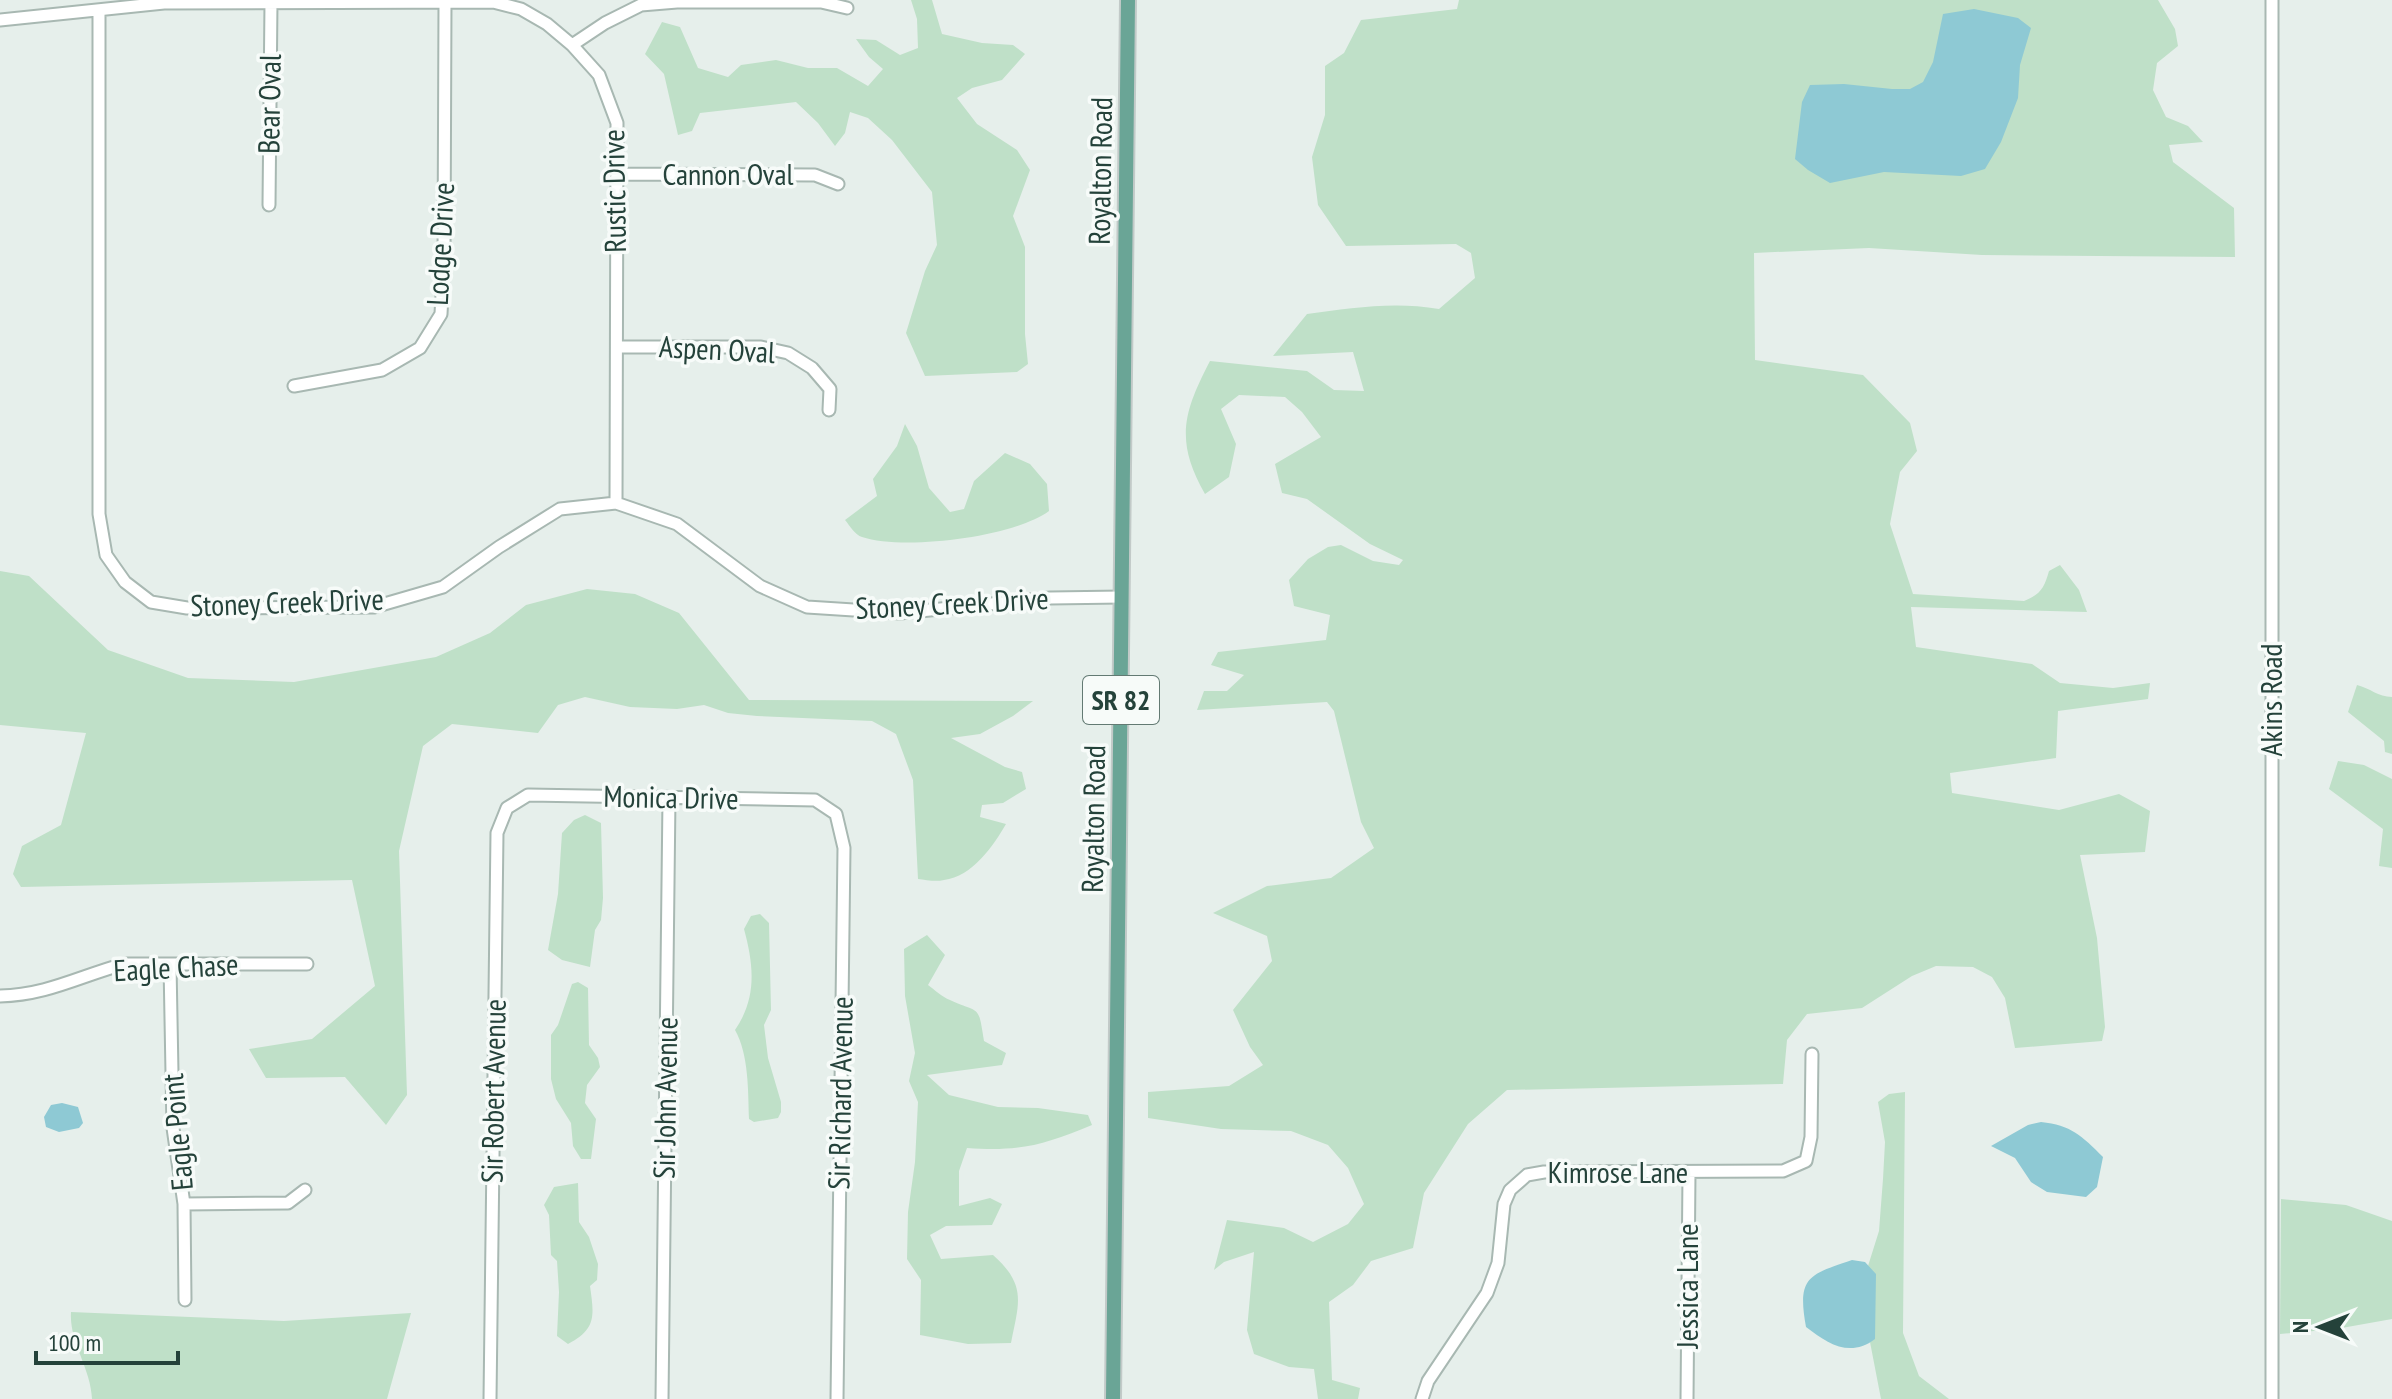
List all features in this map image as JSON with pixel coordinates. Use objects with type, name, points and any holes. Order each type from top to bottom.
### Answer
[{"type":"main road","name":"Royalton Road","points":[[1113,1399],[1128,0]]},
{"type":"street","name":"Akins Road","points":[[2272,0],[2272,1399]]},
{"type":"street","name":"Bear Oval","points":[[269,205],[271,2]]},
{"type":"street","name":"Lodge Drive","points":[[294,386],[382,370],[420,348],[441,314],[445,2]]},
{"type":"street","name":"Rustic Drive","points":[[0,20],[164,3],[493,2],[521,9],[547,24],[572,45],[599,75],[617,123],[616,503]]},
{"type":"street","points":[[572,45],[605,23],[641,5],[821,2],[847,8]]},
{"type":"street","name":"Stoney Creek Drive","points":[[99,11],[99,514],[106,555],[125,582],[151,602],[187,608],[374,607],[443,587],[560,509],[616,503],[677,524],[760,586],[807,607],[900,613],[1050,598],[1122,597]]},
{"type":"street","name":"Cannon Oval","points":[[617,174],[815,175],[838,184]]},
{"type":"street","name":"Aspen Oval","points":[[617,347],[761,347],[788,353],[812,368],[830,389],[829,410]]},
{"type":"street","name":"Monica Drive","points":[[528,795],[815,800]]},
{"type":"street","name":"Sir Robert Avenue","points":[[490,1399],[497,833],[507,808],[528,795]]},
{"type":"street","name":"Sir John Avenue","points":[[662,1399],[669,798]]},
{"type":"street","name":"Sir Richard Avenue","points":[[815,800],[836,814],[844,848],[837,1399]]},
{"type":"street","name":"Eagle Chase","points":[[0,996],[29,995],[59,988],[124,964],[307,964]]},
{"type":"street","name":"Eagle Point","points":[[170,964],[173,1128],[184,1204],[185,1300]]},
{"type":"street","name":"Kimrose Lane","points":[[1422,1399],[1428,1381],[1487,1293],[1498,1263],[1504,1204],[1510,1190],[1527,1175],[1544,1172],[1783,1171],[1806,1161],[1811,1137],[1812,1054]]},
{"type":"street","name":"Jessica Lane","points":[[1687,1399],[1689,1173]]},
{"type":"street","points":[[184,1204],[288,1203],[305,1190]]},
{"type":"green space","points":[[911,0],[932,0],[942,34],[982,43],[1013,45],[1025,54],[1002,80],[972,88],[957,98],[977,124],[1017,150],[1030,170],[1013,216],[1025,247],[1028,364],[1017,372],[925,376],[906,333],[925,271],[937,245],[932,192],[892,140],[868,118],[850,112],[845,133],[835,146],[818,123],[796,102],[700,113],[692,131],[678,135],[664,74],[645,54],[662,22],[680,27],[698,68],[728,77],[741,65],[776,60],[808,68],[837,68],[868,86],[883,69],[856,39],[876,40],[900,55],[918,48],[917,19]]},
{"type":"green space","points":[[1459,0],[2158,0],[2175,29],[2178,46],[2157,63],[2153,90],[2166,117],[2188,126],[2203,142],[2169,145],[2173,162],[2234,208],[2235,257],[1982,255],[1869,248],[1754,253],[1755,360],[1863,375],[1910,423],[1917,451],[1900,472],[1890,524],[1913,594],[2024,601],[2038,593],[2049,571],[2060,565],[2079,590],[2087,612],[1911,607],[1916,647],[2032,664],[2060,683],[2113,688],[2150,683],[2148,699],[2058,711],[2056,758],[1950,773],[1952,793],[2059,810],[2119,794],[2150,811],[2145,852],[2080,855],[2097,938],[2105,1027],[2102,1041],[2015,1048],[2005,998],[1992,977],[1973,967],[1936,966],[1912,976],[1862,1008],[1807,1014],[1787,1040],[1783,1084],[1507,1090],[1468,1124],[1424,1193],[1413,1248],[1371,1261],[1353,1285],[1329,1302],[1332,1380],[1360,1388],[1358,1399],[1318,1399],[1314,1369],[1289,1367],[1254,1354],[1247,1330],[1254,1252],[1224,1262],[1214,1270],[1227,1220],[1284,1228],[1313,1242],[1348,1224],[1364,1204],[1348,1168],[1328,1145],[1291,1131],[1221,1129],[1148,1118],[1148,1092],[1229,1086],[1263,1065],[1250,1047],[1233,1010],[1272,961],[1267,936],[1213,913],[1267,886],[1331,878],[1374,848],[1361,822],[1334,711],[1327,702],[1197,710],[1204,691],[1227,691],[1244,675],[1211,665],[1218,652],[1326,640],[1330,615],[1294,606],[1289,580],[1308,559],[1328,547],[1341,545],[1373,561],[1399,565],[1403,560],[1370,544],[1307,499],[1282,493],[1275,464],[1321,437],[1302,412],[1285,397],[1239,395],[1221,409],[1236,444],[1229,477],[1205,494],[1189,458],[1186,427],[1194,396],[1210,361],[1307,371],[1334,390],[1364,391],[1353,352],[1273,356],[1307,314],[1389,305],[1439,309],[1475,278],[1471,253],[1456,244],[1346,246],[1318,205],[1312,157],[1325,115],[1325,66],[1344,53],[1361,20],[1457,9]]},
{"type":"green space","points":[[905,424],[917,446],[929,488],[950,512],[964,509],[974,481],[1005,453],[1030,464],[1047,484],[1049,511],[1011,528],[958,539],[904,542],[859,536],[845,520],[877,496],[873,479],[897,446]]},
{"type":"green space","points":[[0,571],[29,576],[108,650],[188,678],[294,682],[436,657],[490,633],[526,605],[587,589],[635,594],[679,613],[749,700],[1033,701],[980,734],[951,738],[1005,767],[1022,772],[1026,789],[1003,803],[982,805],[980,817],[1006,824],[973,866],[954,878],[941,881],[918,879],[913,780],[896,734],[872,721],[757,716],[728,713],[704,705],[677,709],[630,707],[585,697],[558,705],[538,733],[452,724],[423,746],[399,851],[407,1095],[386,1125],[345,1077],[266,1078],[249,1049],[312,1039],[375,986],[352,880],[21,887],[13,874],[22,846],[61,825],[86,733],[0,725]]},
{"type":"green space","points":[[2357,685],[2392,697],[2392,754],[2385,752],[2384,741],[2348,712]]},
{"type":"green space","points":[[2338,761],[2364,765],[2392,779],[2392,868],[2379,866],[2383,829],[2329,789]]},
{"type":"green space","points":[[585,815],[601,823],[603,898],[590,967],[562,960],[548,950],[558,894],[562,833],[574,820]]},
{"type":"green space","points":[[760,914],[769,923],[771,1010],[764,1025],[768,1058],[781,1112],[778,1118],[754,1122],[749,1119],[745,1062],[735,1030],[747,1006],[752,981],[744,929],[751,916]]},
{"type":"green space","points":[[927,935],[945,955],[928,985],[947,999],[973,1009],[979,1015],[984,1041],[1006,1053],[1002,1065],[927,1075],[949,1095],[998,1107],[1038,1108],[1088,1115],[1092,1125],[1031,1146],[967,1148],[959,1171],[959,1206],[990,1198],[1002,1204],[992,1225],[946,1226],[930,1235],[941,1259],[993,1255],[1004,1266],[1016,1285],[1018,1295],[1011,1343],[968,1344],[920,1335],[921,1280],[907,1259],[918,1102],[909,1081],[915,1053],[905,996],[904,949]]},
{"type":"green space","points":[[578,982],[588,988],[589,1045],[600,1067],[587,1085],[585,1103],[596,1119],[591,1159],[581,1159],[573,1146],[571,1123],[556,1099],[551,1079],[551,1035],[558,1025],[572,984]]},
{"type":"green space","points":[[1905,1092],[1903,1333],[1919,1376],[1949,1399],[1881,1399],[1870,1342],[1875,1338],[1868,1266],[1879,1231],[1885,1142],[1878,1102],[1889,1094]]},
{"type":"green space","points":[[578,1183],[579,1222],[589,1237],[598,1264],[597,1280],[590,1286],[592,1313],[589,1327],[568,1344],[557,1336],[557,1261],[551,1255],[549,1215],[544,1205],[554,1187]]},
{"type":"green space","points":[[2281,1199],[2346,1205],[2392,1221],[2392,1319],[2336,1329],[2280,1334]]},
{"type":"green space","points":[[71,1312],[284,1321],[411,1313],[387,1399],[92,1399],[73,1334]]},
{"type":"water","points":[[1974,9],[2018,18],[2031,28],[2020,65],[2018,98],[2001,142],[1985,169],[1961,176],[1884,172],[1830,183],[1795,159],[1802,102],[1810,85],[1910,89],[1923,82],[1933,62],[1943,14]]},
{"type":"water","points":[[62,1103],[78,1107],[83,1123],[79,1128],[59,1132],[46,1127],[44,1117],[51,1105]]},
{"type":"water","points":[[2041,1122],[2075,1133],[2103,1157],[2097,1187],[2086,1197],[2047,1192],[2031,1182],[2015,1158],[1991,1146],[2028,1125]]},
{"type":"water","points":[[1852,1260],[1865,1262],[1876,1274],[1875,1339],[1857,1348],[1831,1343],[1806,1327],[1803,1298],[1809,1280]]}]
